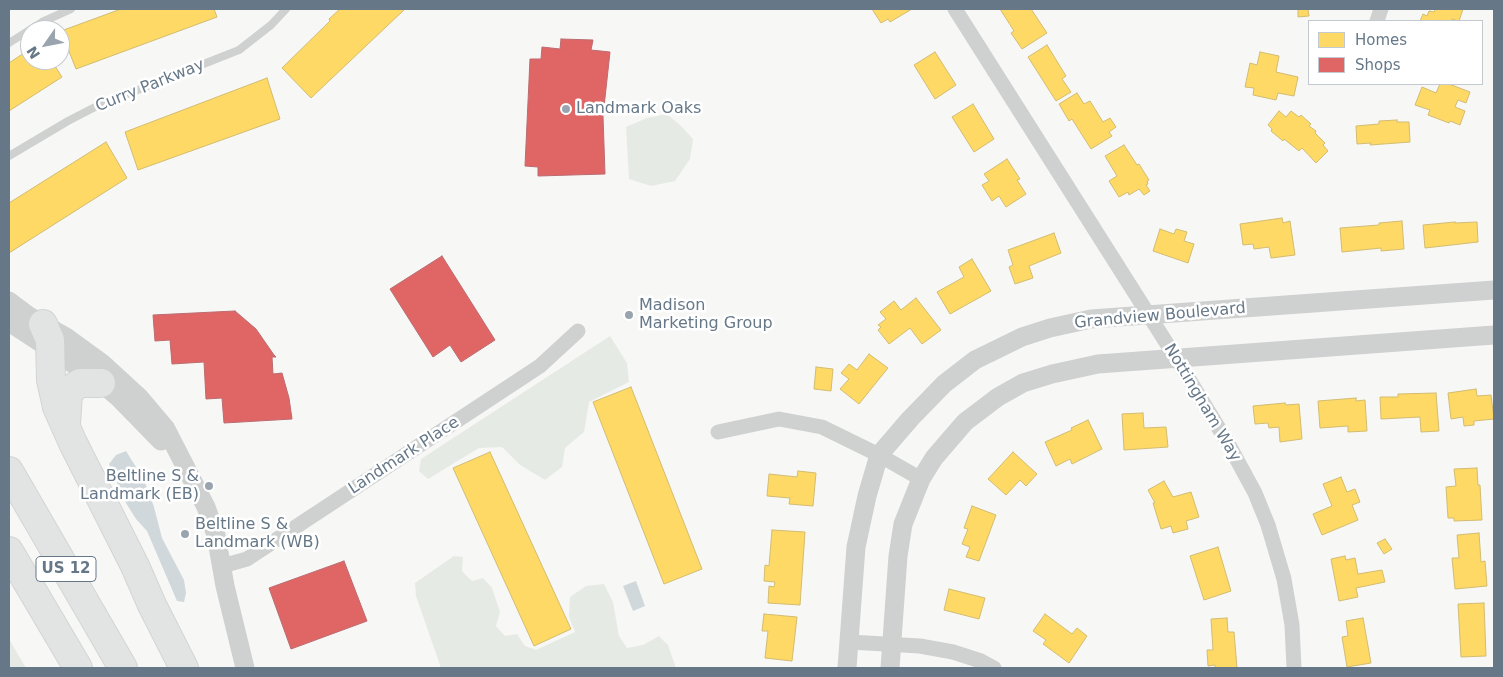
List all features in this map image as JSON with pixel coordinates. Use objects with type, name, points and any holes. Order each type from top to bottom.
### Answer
[{"type":"highway","points":[[42,324],[50,340],[51,380],[57,407],[72,443],[135,566],[152,605],[184,668]]},
{"type":"highway","points":[[66,426],[68,394],[74,386],[80,383],[101,383]]},
{"type":"highway","name":"US 12","points":[[9,471],[123,668]]},
{"type":"highway","name":"US 12","points":[[9,551],[78,668]]},
{"type":"street","name":"Nottingham Way","points":[[955,9],[1176,358],[1229,445],[1255,493],[1268,525],[1284,579],[1292,625],[1294,668]]},
{"type":"street","name":"Grandview Boulevard","points":[[847,668],[856,547],[867,496],[879,456],[910,419],[944,384],[975,360],[1022,337],[1050,328],[1091,319],[1494,290]]},
{"type":"street","points":[[9,302],[66,337],[103,364],[139,397],[166,429],[206,507],[216,535],[225,586],[245,668]]},
{"type":"street","points":[[9,322],[101,383],[119,398],[157,438],[176,451]]},
{"type":"street","name":"Landmark Place","points":[[222,566],[247,559],[532,372],[578,331]]},
{"type":"street","points":[[890,668],[898,556],[903,524],[921,479],[934,458],[965,422],[998,397],[1023,383],[1052,374],[1098,364],[1494,334]]},
{"type":"street","points":[[718,432],[779,419],[822,427],[921,479]]},
{"type":"street","points":[[849,642],[920,646],[953,652],[981,661],[994,668]]},
{"type":"lane","points":[[9,43],[42,22],[71,9]]},
{"type":"lane","name":"Curry Parkway","points":[[9,156],[97,106],[239,50],[271,25],[286,9]]},
{"type":"shaded area","points":[[667,114],[693,139],[690,159],[675,181],[651,186],[629,179],[626,127],[647,118]]},
{"type":"shaded area","points":[[610,336],[627,363],[629,382],[589,402],[584,432],[565,448],[562,467],[545,480],[520,465],[502,447],[479,448],[428,479],[419,471],[421,459]]},
{"type":"shaded area","points":[[126,451],[144,480],[154,507],[162,538],[184,580],[186,593],[184,602],[177,601],[147,531],[136,519],[126,503],[109,464],[116,455]]},
{"type":"shaded area","points":[[454,556],[463,557],[462,571],[472,581],[483,578],[492,588],[500,612],[496,626],[505,636],[517,634],[525,646],[536,650],[575,632],[569,617],[570,597],[586,586],[604,584],[613,602],[619,636],[627,648],[643,645],[659,636],[668,645],[676,668],[441,668],[416,596],[415,583]]},
{"type":"shaded area","points":[[636,581],[645,606],[633,611],[623,586]]},
{"type":"shaded area","points":[[9,639],[26,668],[9,668]]},
{"type":"building: Homes","points":[[121,9],[214,9],[217,17],[76,69],[70,54],[70,28]]},
{"type":"building: Homes","points":[[340,9],[405,9],[311,98],[282,68]]},
{"type":"building: Homes","points":[[872,9],[912,9],[890,22],[888,19],[881,23]]},
{"type":"building: Homes","points":[[1000,9],[1031,9],[1047,33],[1022,49],[1011,33],[1014,31]]},
{"type":"building: Homes","points":[[1298,9],[1308,9],[1309,16],[1298,17]]},
{"type":"building: Homes","points":[[1435,9],[1463,9],[1459,20],[1420,20],[1423,14],[1427,16],[1429,11],[1434,12]]},
{"type":"building: Homes","points":[[1047,45],[1066,76],[1062,79],[1071,92],[1056,101],[1028,57]]},
{"type":"building: Homes","points":[[935,52],[956,85],[935,99],[914,65]]},
{"type":"building: Homes","points":[[1260,52],[1279,56],[1276,72],[1298,77],[1294,96],[1278,93],[1276,100],[1253,95],[1254,88],[1245,87],[1250,63],[1257,65]]},
{"type":"building: Homes","points":[[20,56],[20,70],[57,70],[62,77],[9,111],[9,63]]},
{"type":"building: Homes","points":[[267,78],[280,119],[138,170],[125,132]]},
{"type":"building: Homes","points":[[1440,85],[1452,85],[1470,92],[1466,103],[1458,100],[1455,107],[1465,111],[1460,125],[1428,115],[1430,110],[1415,105],[1422,87],[1436,93]]},
{"type":"building: Homes","points":[[1077,93],[1084,104],[1090,101],[1103,122],[1110,118],[1116,127],[1109,132],[1112,136],[1091,149],[1072,119],[1069,121],[1059,104]]},
{"type":"building: Homes","points":[[973,104],[994,139],[974,152],[952,117]]},
{"type":"building: Homes","points":[[1279,111],[1286,117],[1291,111],[1299,117],[1301,115],[1311,124],[1309,126],[1316,131],[1315,133],[1325,143],[1323,145],[1328,151],[1316,163],[1302,148],[1299,151],[1271,131],[1272,129],[1268,125]]},
{"type":"building: Homes","points":[[1397,120],[1397,122],[1409,122],[1410,142],[1357,144],[1356,126],[1379,124],[1379,121]]},
{"type":"building: Homes","points":[[106,142],[127,178],[9,253],[9,203]]},
{"type":"building: Homes","points":[[1124,145],[1149,180],[1146,185],[1150,191],[1144,195],[1139,189],[1129,195],[1128,192],[1119,197],[1109,181],[1117,176],[1105,156]]},
{"type":"building: Homes","points":[[1007,159],[1020,179],[1017,180],[1026,194],[1006,207],[999,196],[992,201],[982,185],[989,181],[984,174]]},
{"type":"building: Homes","points":[[1282,218],[1283,223],[1290,221],[1295,255],[1271,258],[1269,247],[1254,249],[1253,244],[1243,245],[1240,224]]},
{"type":"building: Homes","points":[[1402,221],[1404,249],[1381,251],[1381,248],[1342,252],[1340,228]]},
{"type":"building: Homes","points":[[1477,222],[1478,242],[1425,248],[1423,225]]},
{"type":"building: Homes","points":[[1160,229],[1174,234],[1176,229],[1187,232],[1184,241],[1194,244],[1188,263],[1153,251]]},
{"type":"building: Homes","points":[[1054,233],[1061,253],[1029,266],[1033,278],[1015,284],[1009,267],[1013,265],[1008,250]]},
{"type":"building: Homes","points":[[972,259],[991,291],[950,314],[937,292],[964,277],[959,267]]},
{"type":"building: Homes","points":[[916,298],[941,330],[922,344],[910,328],[889,344],[878,330],[881,327],[878,325],[886,319],[880,312],[894,301],[901,310]]},
{"type":"building: Homes","points":[[869,354],[888,368],[859,404],[840,389],[849,379],[841,373],[849,364],[857,370]]},
{"type":"building: Homes","points":[[816,367],[833,369],[831,391],[814,389]]},
{"type":"building: Homes","points":[[631,387],[702,569],[664,584],[593,402]]},
{"type":"building: Homes","points":[[1476,389],[1477,396],[1491,395],[1494,419],[1474,421],[1474,425],[1464,426],[1463,417],[1451,419],[1448,393]]},
{"type":"building: Homes","points":[[1436,393],[1439,431],[1421,432],[1420,417],[1381,419],[1380,397],[1398,397],[1398,394]]},
{"type":"building: Homes","points":[[1356,398],[1356,401],[1365,400],[1367,431],[1348,432],[1348,426],[1320,428],[1318,401]]},
{"type":"building: Homes","points":[[1285,403],[1286,405],[1299,404],[1302,439],[1280,442],[1279,427],[1269,428],[1268,423],[1255,424],[1253,406]]},
{"type":"building: Homes","points":[[1143,413],[1144,428],[1166,427],[1168,447],[1124,450],[1122,414]]},
{"type":"building: Homes","points":[[1088,420],[1102,449],[1072,464],[1070,459],[1056,466],[1045,442],[1072,430],[1071,428]]},
{"type":"building: Homes","points":[[490,452],[571,629],[534,646],[453,468]]},
{"type":"building: Homes","points":[[1013,452],[1037,474],[1026,486],[1020,480],[1006,495],[988,479]]},
{"type":"building: Homes","points":[[1477,468],[1482,520],[1454,521],[1454,518],[1448,518],[1446,487],[1456,486],[1454,469]]},
{"type":"building: Homes","points":[[798,471],[816,473],[813,506],[789,504],[790,498],[767,496],[769,474],[797,477]]},
{"type":"building: Homes","points":[[1341,477],[1347,492],[1355,489],[1360,502],[1352,505],[1358,520],[1322,535],[1313,514],[1332,506],[1323,484]]},
{"type":"building: Homes","points":[[1164,481],[1173,497],[1191,492],[1199,517],[1186,521],[1188,529],[1173,533],[1171,526],[1161,529],[1153,503],[1155,503],[1148,490]]},
{"type":"building: Homes","points":[[972,506],[996,515],[979,561],[966,557],[970,547],[962,544],[968,529],[964,528]]},
{"type":"building: Homes","points":[[772,530],[805,532],[800,605],[768,603],[769,586],[774,587],[775,582],[764,581],[765,565],[769,566]]},
{"type":"building: Homes","points":[[1479,533],[1481,562],[1485,561],[1487,586],[1455,589],[1452,558],[1459,558],[1457,535]]},
{"type":"building: Homes","points":[[1385,539],[1392,549],[1384,554],[1377,543]]},
{"type":"building: Homes","points":[[1218,547],[1231,591],[1204,600],[1190,556]]},
{"type":"building: Homes","points":[[1345,556],[1346,560],[1355,558],[1358,574],[1382,570],[1385,582],[1356,588],[1358,597],[1339,601],[1331,559]]},
{"type":"building: Homes","points":[[949,589],[985,598],[979,619],[944,610]]},
{"type":"building: Homes","points":[[1484,603],[1486,656],[1461,657],[1458,604]]},
{"type":"building: Homes","points":[[764,614],[797,617],[792,661],[765,658],[768,631],[762,631]]},
{"type":"building: Homes","points":[[1045,614],[1072,634],[1077,628],[1087,636],[1069,663],[1043,644],[1046,640],[1033,631]]},
{"type":"building: Homes","points":[[1227,618],[1228,632],[1234,632],[1237,668],[1215,668],[1215,665],[1208,666],[1207,650],[1213,650],[1211,619]]},
{"type":"building: Homes","points":[[1363,618],[1371,663],[1347,667],[1342,637],[1348,636],[1346,621]]},
{"type":"building: Shops","name":"Landmark Oaks","points":[[561,39],[593,40],[591,50],[610,52],[603,116],[605,174],[538,176],[538,167],[525,166],[530,59],[541,59],[542,47],[560,49]]},
{"type":"building: Shops","points":[[442,256],[495,340],[461,362],[450,345],[433,357],[390,289]]},
{"type":"building: Shops","points":[[235,311],[256,329],[276,357],[272,357],[273,374],[282,373],[289,398],[292,419],[224,423],[222,398],[206,399],[204,362],[172,364],[170,340],[155,341],[153,315]]},
{"type":"building: Shops","points":[[344,561],[367,621],[291,649],[269,588]]},
{"type":"place","name":"Landmark Oaks","points":[[566,109]]},
{"type":"place","name":"Madison Marketing Group","points":[[629,315]]},
{"type":"place","name":"Beltline S & Landmark (EB)","points":[[209,486]]},
{"type":"place","name":"Beltline S & Landmark (WB)","points":[[185,534]]}]
